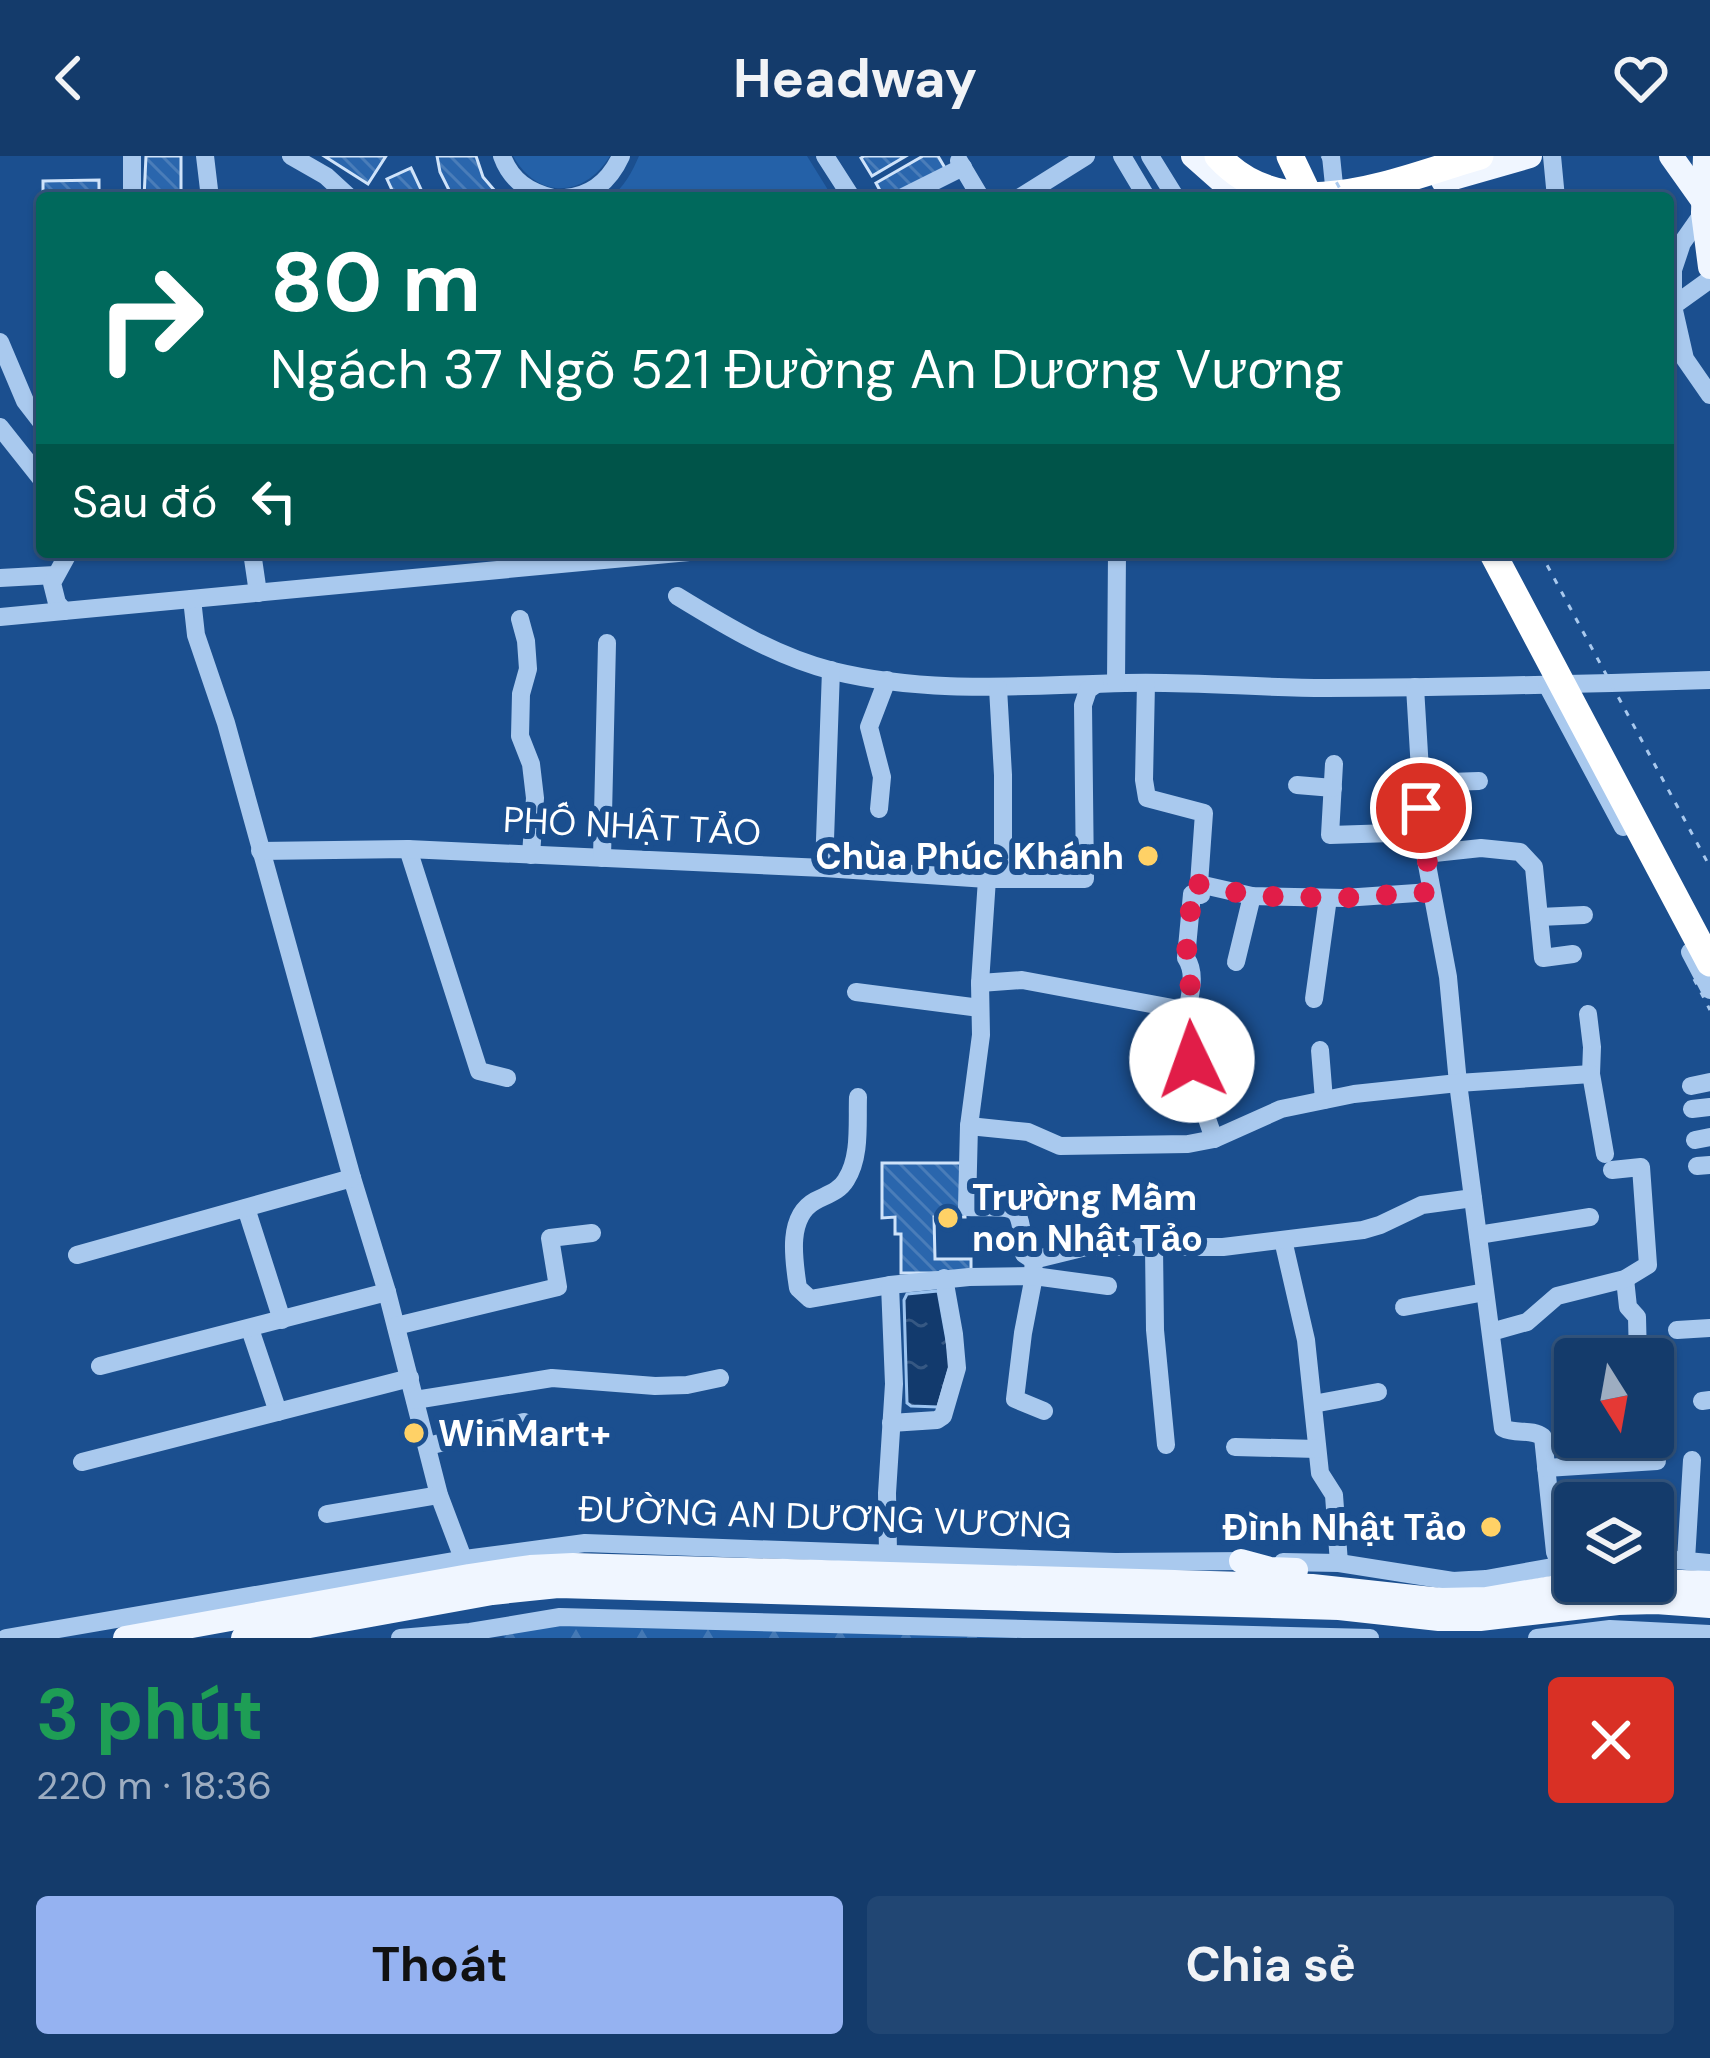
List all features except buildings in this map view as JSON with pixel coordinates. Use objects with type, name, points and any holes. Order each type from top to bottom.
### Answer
[{"type":"highway","points":[[1218,156],[1248,181],[1279,192]]},
{"type":"highway","points":[[1290,156],[1325,192]]},
{"type":"highway","points":[[1348,192],[1480,156]]},
{"type":"highway","points":[[1495,558],[1710,963]]},
{"type":"main road","points":[[1193,156],[1235,192]]},
{"type":"main road","points":[[1404,192],[1530,156]]},
{"type":"main road","points":[[1671,156],[1703,207]]},
{"type":"main road","points":[[1705,156],[1703,207],[1710,290]]},
{"type":"main road","points":[[1241,1561],[1270,1569],[1373,1576],[1420,1597]]},
{"type":"main road","name":"ĐƯỜNG AN DƯƠNG VƯƠNG","points":[[125,1638],[467,1568],[572,1565],[1312,1586],[1441,1600],[1486,1599],[1554,1588]]},
{"type":"main road","points":[[1674,1581],[1710,1583]]},
{"type":"main road","name":"ĐƯỜNG AN DƯƠNG VƯƠNG","points":[[243,1638],[492,1592],[558,1586],[1339,1608],[1460,1619],[1618,1603],[1710,1606]]},
{"type":"street","points":[[131,192],[132,156]]},
{"type":"street","points":[[205,156],[208,192]]},
{"type":"street","points":[[291,156],[343,192]]},
{"type":"street","points":[[502,156],[518,182],[533,192]]},
{"type":"street","points":[[588,192],[610,177],[621,156]]},
{"type":"street","points":[[825,156],[848,192]]},
{"type":"street","points":[[1029,192],[1086,156]]},
{"type":"street","points":[[1122,156],[1143,192]]},
{"type":"street","points":[[1150,156],[1172,192]]},
{"type":"street","points":[[1327,156],[1330,192]]},
{"type":"street","points":[[1552,156],[1555,192]]},
{"type":"street","points":[[911,192],[959,161],[977,192]]},
{"type":"street","points":[[1674,266],[1703,207]]},
{"type":"street","points":[[1674,305],[1709,280]]},
{"type":"street","points":[[1674,315],[1684,359],[1710,394]]},
{"type":"street","points":[[0,342],[36,415]]},
{"type":"street","points":[[0,427],[36,472]]},
{"type":"street","points":[[64,611],[52,583],[65,558]]},
{"type":"street","points":[[253,558],[258,593]]},
{"type":"street","points":[[0,617],[626,558]]},
{"type":"street","points":[[1116,683],[1117,558]]},
{"type":"street","points":[[0,578],[55,575]]},
{"type":"street","points":[[677,596],[740,635],[830,670],[887,680],[998,688],[1116,683],[1304,688],[1547,686],[1710,680]]},
{"type":"street","points":[[192,599],[196,635],[226,723],[387,1292],[439,1495],[467,1568]]},
{"type":"street","points":[[520,619],[528,669],[520,694],[520,736],[532,764],[535,798],[531,856]]},
{"type":"street","points":[[602,858],[607,643]]},
{"type":"street","points":[[824,868],[830,670]]},
{"type":"street","points":[[879,809],[882,777],[869,727],[887,680]]},
{"type":"street","points":[[1146,683],[1147,798],[1204,813],[1201,895],[1192,894],[1186,958],[1192,967],[1186,1023],[1199,1098],[1214,1139]]},
{"type":"street","name":"PHỐ NHẬT TẢO","points":[[260,851],[408,848],[995,879],[1085,879],[1083,705],[1095,686]]},
{"type":"street","points":[[1547,686],[1710,990]]},
{"type":"street","points":[[1415,687],[1425,854],[1448,977],[1503,1428],[1543,1437],[1554,1543]]},
{"type":"street","points":[[998,688],[1003,775],[980,983],[981,1035],[969,1126],[967,1207],[1011,1208],[1021,1218],[1024,1254],[1034,1268],[1108,1286]]},
{"type":"street","points":[[1334,764],[1330,835],[1423,832]]},
{"type":"street","points":[[1420,783],[1479,781]]},
{"type":"street","points":[[1297,785],[1333,788]]},
{"type":"street","points":[[408,848],[479,1071],[507,1078]]},
{"type":"street","points":[[1425,854],[1481,848],[1520,852],[1534,867],[1543,958],[1573,954]]},
{"type":"street","points":[[1199,884],[1252,896],[1328,898],[1431,892]]},
{"type":"street","points":[[1237,962],[1252,896]]},
{"type":"street","points":[[1314,999],[1328,898]]},
{"type":"street","points":[[1539,917],[1584,915]]},
{"type":"street","points":[[980,983],[1022,980],[1189,1011]]},
{"type":"street","points":[[856,992],[980,1008]]},
{"type":"street","points":[[1491,1332],[1527,1322],[1557,1296],[1625,1279],[1648,1265],[1641,1167],[1608,1162],[1591,1074],[1588,1014]]},
{"type":"street","points":[[1319,1050],[1324,1100]]},
{"type":"street","points":[[969,1126],[1028,1132],[1060,1146],[1188,1144],[1214,1139],[1281,1108],[1354,1094],[1591,1074]]},
{"type":"street","points":[[857,1097],[855,1155],[847,1179],[802,1211],[796,1225],[798,1288],[809,1299],[1034,1268],[1086,1247],[1223,1247],[1363,1230],[1422,1205],[1473,1198]]},
{"type":"street","points":[[76,1255],[352,1178]]},
{"type":"street","points":[[247,1208],[282,1320]]},
{"type":"street","points":[[1478,1235],[1590,1217]]},
{"type":"street","points":[[396,1326],[558,1286],[550,1238],[592,1233]]},
{"type":"street","points":[[1283,1240],[1306,1340],[1320,1473],[1334,1495],[1339,1563]]},
{"type":"street","points":[[1154,1247],[1155,1330],[1166,1445]]},
{"type":"street","points":[[1034,1268],[1015,1399],[1044,1411]]},
{"type":"street","points":[[891,1423],[944,1416],[957,1368],[944,1279]]},
{"type":"street","points":[[1625,1279],[1628,1306],[1637,1317],[1638,1338]]},
{"type":"street","points":[[888,1553],[886,1493],[894,1384],[890,1285]]},
{"type":"street","points":[[100,1366],[387,1292]]},
{"type":"street","points":[[1405,1307],[1486,1292]]},
{"type":"street","points":[[1677,1330],[1710,1328]]},
{"type":"street","points":[[250,1329],[278,1412]]},
{"type":"street","points":[[82,1462],[410,1378]]},
{"type":"street","points":[[415,1400],[552,1378],[655,1386],[721,1378]]},
{"type":"street","points":[[1313,1403],[1378,1393]]},
{"type":"street","points":[[428,1446],[524,1422]]},
{"type":"street","points":[[1235,1447],[1317,1449]]},
{"type":"street","points":[[1686,1560],[1691,1460]]},
{"type":"street","points":[[1546,1468],[1657,1461]]},
{"type":"street","points":[[327,1514],[439,1495]]},
{"type":"street","name":"ĐƯỜNG AN DƯƠNG VƯƠNG","points":[[6,1638],[467,1568],[585,1543],[1115,1562],[1339,1563],[1453,1581],[1554,1567]]},
{"type":"street","points":[[1674,1559],[1710,1563]]},
{"type":"street","points":[[492,1592],[503,1632]]},
{"type":"street","points":[[400,1638],[503,1632],[560,1617],[1370,1638]]},
{"type":"street","points":[[1537,1638],[1610,1629],[1710,1634]]},
{"type":"path","points":[[1327,156],[1330,192]]},
{"type":"path","points":[[1543,558],[1710,867]]},
{"type":"green space","points":[[513,156],[610,156],[587,180],[561,188],[535,180]]},
{"type":"green space","points":[[639,156],[807,156],[829,192],[615,192]]},
{"type":"green space","points":[[560,1617],[1370,1638],[504,1638],[502,1627]]},
{"type":"water","points":[[938,1291],[951,1363],[938,1407],[911,1406],[907,1403],[904,1300],[907,1294]]},
{"type":"place","name":"Chùa Phúc Khánh","points":[[1148,856]]},
{"type":"place","name":"Trường Mầm non Nhật Tảo","points":[[948,1218]]},
{"type":"place","name":"WinMart+","points":[[414,1433]]},
{"type":"place","name":"Đình Nhật Tảo","points":[[1491,1527]]},
{"type":"route","points":[[1192,1060],[1186,1023],[1192,967],[1186,958],[1192,894],[1201,895],[1199,884],[1252,896],[1344,898],[1431,892],[1421,808]]}]
